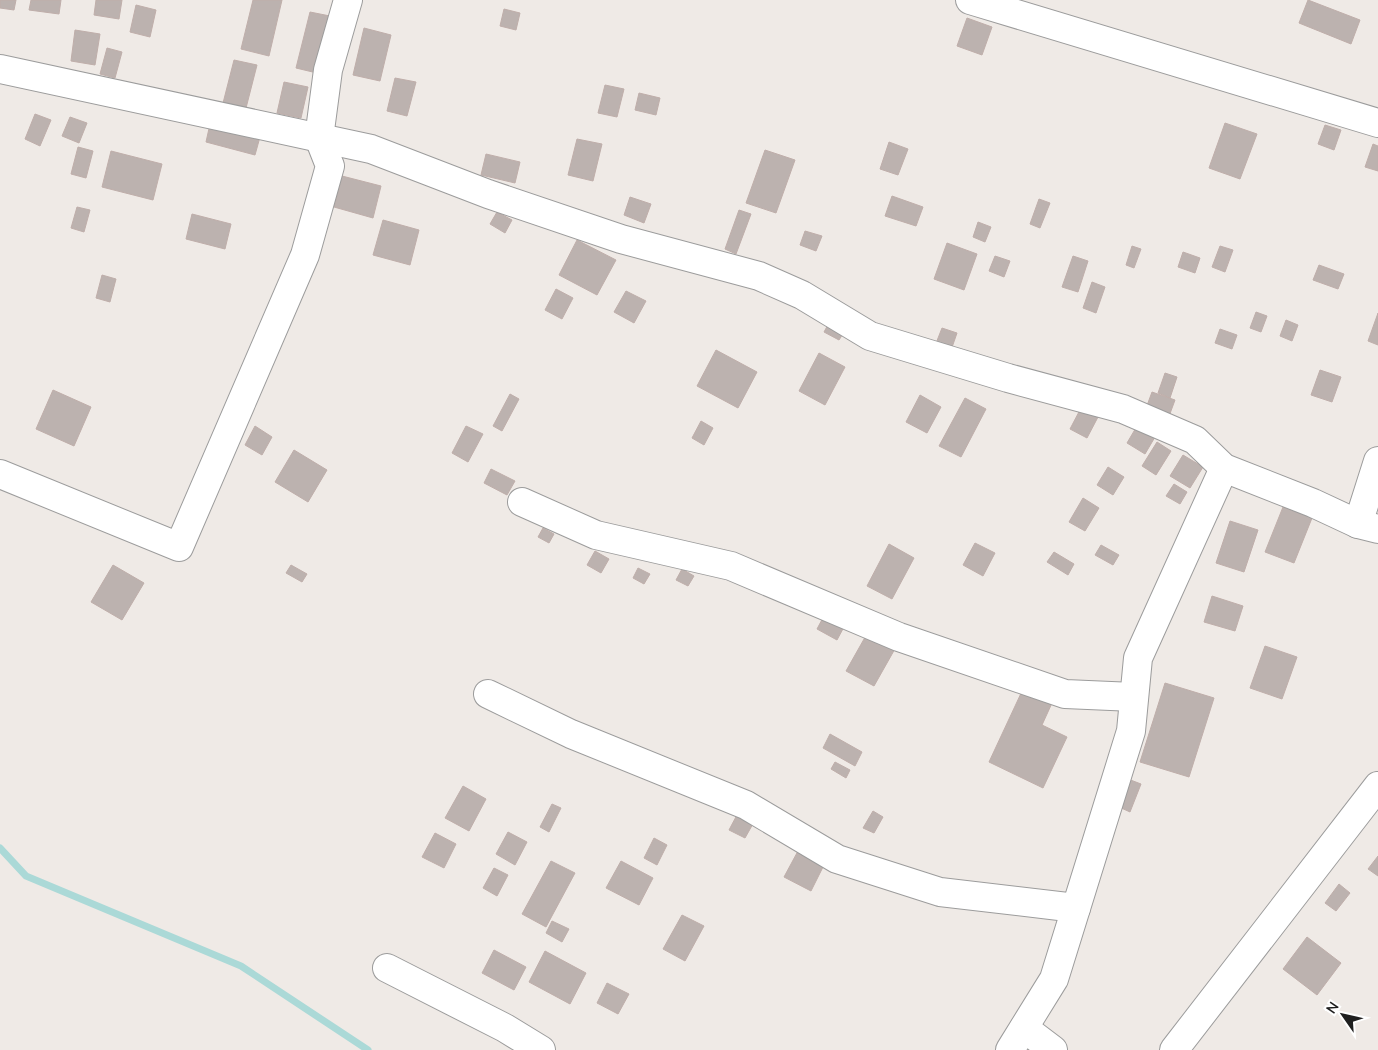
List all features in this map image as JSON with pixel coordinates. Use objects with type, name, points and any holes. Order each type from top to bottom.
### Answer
[{"type":"street","points":[[0,474],[179,547],[305,254],[330,166],[320,138],[328,70],[348,0]]},
{"type":"street","points":[[970,0],[1378,122]]},
{"type":"street","points":[[0,70],[371,149],[488,194],[621,239],[759,276],[802,295],[870,336],[1008,378],[1123,408],[1195,440],[1224,468],[1368,526],[1378,461]]},
{"type":"street","points":[[1053,1050],[1017,1039],[1054,979],[1131,731],[1138,658],[1224,468]]},
{"type":"street","points":[[522,502],[596,535],[731,566],[899,637],[1064,694],[1134,697]]},
{"type":"street","points":[[488,694],[571,734],[746,805],[837,859],[940,892],[1076,908]]},
{"type":"street","points":[[1174,1050],[1378,786]]},
{"type":"street","points":[[387,968],[505,1028],[541,1050]]},
{"type":"building","points":[[0,0],[16,0],[14,10],[0,8]]},
{"type":"building","points":[[31,0],[61,0],[59,14],[29,10]]},
{"type":"building","points":[[96,0],[122,0],[119,19],[94,15]]},
{"type":"building","points":[[253,0],[282,0],[269,56],[241,49]]},
{"type":"building","points":[[1308,0],[1360,20],[1351,44],[1299,23]]},
{"type":"building","points":[[136,5],[156,10],[150,37],[130,32]]},
{"type":"building","points":[[504,9],[520,13],[516,30],[500,26]]},
{"type":"building","points":[[310,12],[335,17],[321,74],[296,68]]},
{"type":"building","points":[[967,18],[992,27],[982,55],[957,46]]},
{"type":"building","points":[[364,28],[391,35],[380,81],[353,75]]},
{"type":"building","points":[[75,30],[100,34],[95,65],[71,61]]},
{"type":"building","points":[[107,48],[122,52],[115,78],[100,74]]},
{"type":"building","points":[[234,60],[257,65],[245,112],[222,107]]},
{"type":"building","points":[[395,78],[416,82],[407,116],[387,111]]},
{"type":"building","points":[[284,82],[308,87],[301,118],[277,113]]},
{"type":"building","points":[[605,85],[624,89],[617,117],[598,113]]},
{"type":"building","points":[[639,93],[660,98],[656,115],[635,110]]},
{"type":"building","points":[[35,114],[51,120],[40,146],[25,139]]},
{"type":"building","points":[[70,117],[87,123],[79,143],[62,136]]},
{"type":"building","points":[[1225,123],[1257,134],[1240,179],[1209,168]]},
{"type":"building","points":[[210,124],[260,137],[255,155],[206,142]]},
{"type":"building","points":[[1325,125],[1341,130],[1334,150],[1318,144]]},
{"type":"building","points":[[577,139],[602,144],[593,181],[568,175]]},
{"type":"building","points":[[889,142],[908,149],[898,175],[880,169]]},
{"type":"building","points":[[1373,144],[1378,146],[1378,171],[1365,167]]},
{"type":"building","points":[[78,147],[93,151],[86,178],[71,174]]},
{"type":"building","points":[[765,150],[795,160],[776,213],[746,203]]},
{"type":"building","points":[[111,151],[162,164],[153,200],[102,187]]},
{"type":"building","points":[[486,154],[520,162],[515,183],[481,175]]},
{"type":"building","points":[[342,176],[381,186],[373,218],[334,207]]},
{"type":"building","points":[[892,196],[923,207],[916,226],[885,216]]},
{"type":"building","points":[[630,197],[651,204],[644,223],[624,215]]},
{"type":"building","points":[[1039,199],[1050,203],[1040,228],[1030,224]]},
{"type":"building","points":[[77,207],[90,210],[84,232],[71,228]]},
{"type":"building","points":[[739,210],[751,214],[736,254],[725,249]]},
{"type":"building","points":[[497,212],[512,220],[505,233],[490,224]]},
{"type":"building","points":[[192,214],[231,224],[225,249],[186,239]]},
{"type":"building","points":[[383,220],[419,230],[410,265],[373,255]]},
{"type":"building","points":[[978,222],[991,227],[985,242],[973,237]]},
{"type":"building","points":[[805,231],[822,236],[816,251],[800,245]]},
{"type":"building","points":[[577,240],[616,260],[597,295],[559,275]]},
{"type":"building","points":[[947,243],[977,254],[964,290],[934,279]]},
{"type":"building","points":[[1132,246],[1141,249],[1134,268],[1126,265]]},
{"type":"building","points":[[1220,246],[1233,250],[1225,272],[1212,267]]},
{"type":"building","points":[[1183,252],[1200,258],[1195,273],[1178,267]]},
{"type":"building","points":[[995,256],[1010,261],[1004,277],[989,271]]},
{"type":"building","points":[[1073,256],[1088,261],[1078,292],[1062,287]]},
{"type":"building","points":[[1319,265],[1344,274],[1338,289],[1313,280]]},
{"type":"building","points":[[102,275],[116,279],[110,302],[96,298]]},
{"type":"building","points":[[1092,282],[1105,287],[1096,313],[1083,308]]},
{"type":"building","points":[[556,289],[573,298],[562,319],[545,310]]},
{"type":"building","points":[[626,291],[646,301],[634,323],[614,312]]},
{"type":"building","points":[[1256,312],[1267,316],[1261,332],[1250,328]]},
{"type":"building","points":[[1378,313],[1378,345],[1368,341]]},
{"type":"building","points":[[1286,320],[1298,325],[1292,341],[1280,336]]},
{"type":"building","points":[[830,321],[846,329],[839,340],[824,332]]},
{"type":"building","points":[[942,328],[957,333],[949,356],[933,351]]},
{"type":"building","points":[[1220,329],[1237,335],[1232,349],[1215,343]]},
{"type":"building","points":[[716,350],[757,372],[738,408],[697,386]]},
{"type":"building","points":[[819,353],[845,367],[825,405],[799,391]]},
{"type":"building","points":[[1320,370],[1341,377],[1332,402],[1311,395]]},
{"type":"building","points":[[1165,373],[1177,377],[1170,398],[1158,393]]},
{"type":"building","points":[[53,390],[91,407],[74,446],[36,429]]},
{"type":"building","points":[[1152,392],[1175,400],[1168,419],[1145,411]]},
{"type":"building","points":[[510,394],[519,399],[502,431],[493,426]]},
{"type":"building","points":[[920,395],[941,407],[927,433],[906,422]]},
{"type":"building","points":[[965,398],[986,409],[961,457],[939,446]]},
{"type":"building","points":[[1081,408],[1098,417],[1087,438],[1070,429]]},
{"type":"building","points":[[701,421],[713,428],[704,445],[692,438]]},
{"type":"building","points":[[255,426],[272,437],[262,455],[245,445]]},
{"type":"building","points":[[466,426],[483,434],[468,462],[452,453]]},
{"type":"building","points":[[1137,426],[1155,437],[1145,454],[1127,443]]},
{"type":"building","points":[[1157,442],[1171,451],[1156,475],[1142,466]]},
{"type":"building","points":[[294,450],[327,470],[308,502],[275,482]]},
{"type":"building","points":[[1183,455],[1203,467],[1190,488],[1170,476]]},
{"type":"building","points":[[1108,467],[1124,477],[1113,495],[1097,485]]},
{"type":"building","points":[[491,469],[515,481],[507,495],[484,483]]},
{"type":"building","points":[[1174,484],[1187,492],[1180,504],[1166,496]]},
{"type":"building","points":[[1083,498],[1099,508],[1085,531],[1069,522]]},
{"type":"building","points":[[1283,507],[1312,518],[1294,563],[1265,552]]},
{"type":"building","points":[[1230,521],[1258,530],[1244,572],[1216,563]]},
{"type":"building","points":[[543,528],[554,534],[549,543],[538,537]]},
{"type":"building","points":[[975,543],[995,553],[983,576],[963,565]]},
{"type":"building","points":[[889,544],[914,558],[892,599],[867,586]]},
{"type":"building","points":[[1101,545],[1119,555],[1113,565],[1095,555]]},
{"type":"building","points":[[595,551],[609,559],[601,573],[587,565]]},
{"type":"building","points":[[1054,552],[1074,564],[1068,575],[1047,562]]},
{"type":"building","points":[[113,565],[144,583],[122,620],[91,602]]},
{"type":"building","points":[[291,565],[307,574],[302,582],[286,573]]},
{"type":"building","points":[[638,568],[650,574],[644,584],[633,578]]},
{"type":"building","points":[[682,569],[694,576],[688,586],[676,580]]},
{"type":"building","points":[[1212,596],[1243,606],[1235,631],[1204,622]]},
{"type":"building","points":[[825,614],[845,625],[837,640],[817,629]]},
{"type":"building","points":[[868,632],[896,647],[874,686],[846,671]]},
{"type":"building","points":[[1265,646],[1297,657],[1282,699],[1250,688]]},
{"type":"building","points":[[1165,683],[1214,698],[1189,777],[1140,762]]},
{"type":"building","points":[[1023,689],[1052,703],[1042,725],[1067,737],[1043,788],[989,762]]},
{"type":"building","points":[[830,734],[862,752],[855,766],[823,748]]},
{"type":"building","points":[[835,762],[850,770],[846,778],[831,769]]},
{"type":"building","points":[[1128,779],[1141,784],[1130,812],[1117,806]]},
{"type":"building","points":[[463,786],[486,799],[469,831],[445,818]]},
{"type":"building","points":[[552,804],[561,808],[549,832],[540,827]]},
{"type":"building","points":[[873,811],[883,817],[874,833],[863,828]]},
{"type":"building","points":[[738,813],[754,822],[745,838],[729,830]]},
{"type":"building","points":[[508,832],[527,842],[515,865],[496,854]]},
{"type":"building","points":[[435,833],[456,844],[444,868],[422,857]]},
{"type":"building","points":[[654,838],[667,845],[657,865],[644,858]]},
{"type":"building","points":[[798,851],[824,865],[811,891],[784,877]]},
{"type":"building","points":[[1378,856],[1378,876],[1368,869]]},
{"type":"building","points":[[551,861],[575,873],[546,927],[522,914]]},
{"type":"building","points":[[621,861],[653,878],[639,905],[606,888]]},
{"type":"building","points":[[494,868],[508,875],[497,896],[483,888]]},
{"type":"building","points":[[1339,884],[1350,893],[1336,911],[1325,903]]},
{"type":"building","points":[[682,915],[704,926],[685,961],[663,949]]},
{"type":"building","points":[[552,921],[569,929],[562,942],[546,933]]},
{"type":"building","points":[[1307,937],[1341,963],[1317,995],[1283,969]]},
{"type":"building","points":[[494,950],[526,967],[514,990],[482,973]]},
{"type":"building","points":[[545,951],[586,973],[570,1004],[529,982]]},
{"type":"building","points":[[607,983],[629,994],[618,1014],[597,1003]]},
{"type":"waterway","points":[[0,848],[26,876],[241,966],[368,1050]]}]
